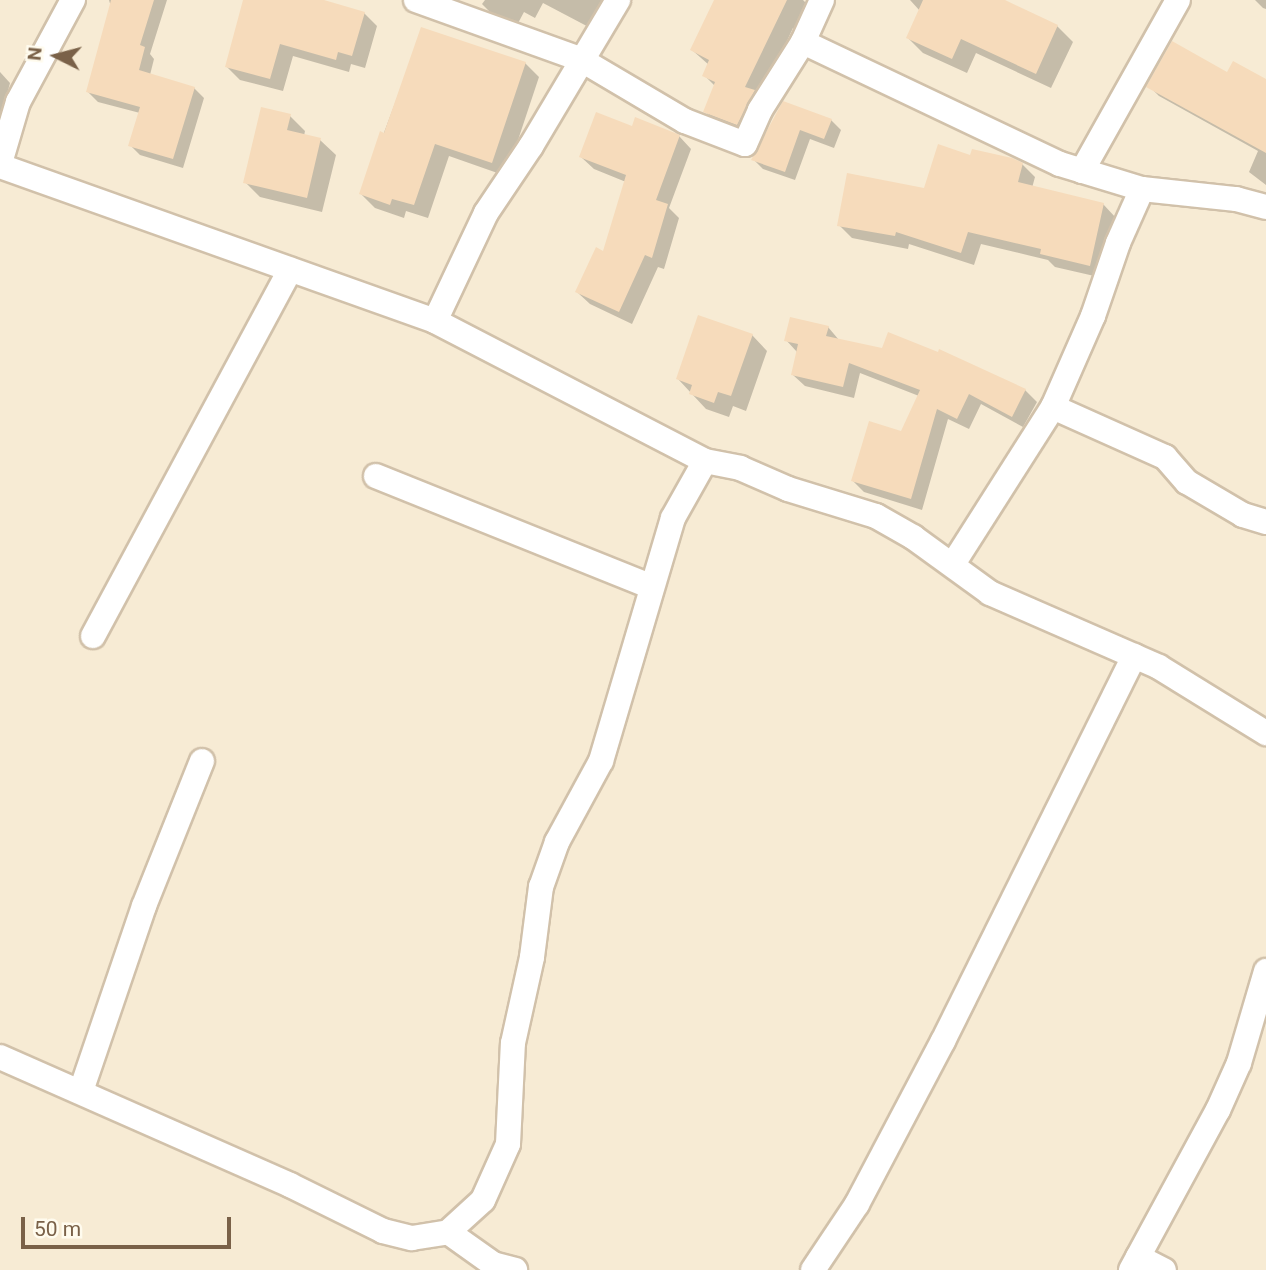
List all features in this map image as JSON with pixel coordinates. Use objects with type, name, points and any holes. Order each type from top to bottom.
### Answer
[{"type":"street","points":[[73,0],[18,102],[0,165],[435,321],[705,461],[740,468],[788,489],[876,516],[953,564],[990,593],[1159,667],[1266,733]]},
{"type":"street","points":[[416,0],[580,59],[685,121],[745,144],[760,110],[803,42],[822,0]]},
{"type":"street","points":[[435,321],[486,213],[531,146],[580,59],[618,0]]},
{"type":"street","points":[[1082,171],[1178,0]]},
{"type":"street","points":[[803,42],[1082,171],[1142,189],[1266,206]]},
{"type":"street","points":[[953,564],[1054,407],[1093,316],[1118,243],[1142,189]]},
{"type":"street","points":[[93,636],[290,270]]},
{"type":"street","points":[[1054,407],[1166,457],[1187,482],[1243,515],[1266,523]]},
{"type":"street","points":[[0,1057],[290,1185],[383,1231],[412,1238],[448,1232],[483,1200],[508,1144],[513,1043],[531,957],[541,887],[557,842],[601,761],[673,518],[705,461]]},
{"type":"street","points":[[376,476],[653,587]]},
{"type":"street","points":[[813,1270],[857,1204],[1134,656]]},
{"type":"street","points":[[81,1091],[144,906],[202,761]]},
{"type":"street","points":[[1164,1270],[1134,1264],[1218,1110],[1238,1063],[1266,971]]},
{"type":"street","points":[[448,1232],[493,1264],[515,1270]]},
{"type":"shaded area","points":[[0,0],[1266,0],[1266,1270],[0,1270]]},
{"type":"building","points":[[111,0],[154,0],[140,45],[145,47],[139,70],[195,87],[173,159],[128,146],[140,107],[86,92]]},
{"type":"building","points":[[243,0],[324,0],[365,12],[352,56],[338,52],[336,60],[280,44],[270,79],[225,67]]},
{"type":"building","points":[[714,0],[787,0],[745,87],[755,90],[737,125],[703,112],[715,82],[702,76],[709,60],[690,50]]},
{"type":"building","points":[[923,0],[1005,0],[1058,25],[1036,74],[961,39],[952,59],[906,38]]},
{"type":"building","points":[[421,27],[526,62],[492,163],[435,144],[414,205],[392,199],[390,205],[359,194],[380,131],[384,133]]},
{"type":"building","points":[[1172,41],[1227,72],[1233,61],[1266,79],[1266,153],[1146,87]]},
{"type":"building","points":[[783,101],[832,119],[824,139],[800,130],[785,172],[751,160]]},
{"type":"building","points":[[261,107],[291,114],[287,130],[321,138],[307,198],[243,183]]},
{"type":"building","points":[[596,112],[632,126],[635,117],[680,135],[656,200],[668,204],[652,258],[645,255],[619,312],[575,292],[596,247],[603,251],[626,175],[579,157]]},
{"type":"building","points":[[938,144],[970,155],[972,149],[1012,158],[1023,163],[1018,182],[1104,203],[1090,266],[1040,254],[1041,249],[968,232],[961,253],[896,232],[895,236],[837,226],[847,173],[924,188]]},
{"type":"building","points":[[698,315],[753,334],[731,396],[718,392],[714,403],[689,394],[692,385],[676,379]]},
{"type":"building","points":[[790,317],[829,326],[826,336],[882,348],[888,332],[938,352],[939,349],[1026,389],[1012,417],[969,394],[957,419],[937,409],[911,499],[851,481],[869,421],[901,431],[920,390],[849,363],[843,387],[791,375],[798,344],[784,341]]}]
